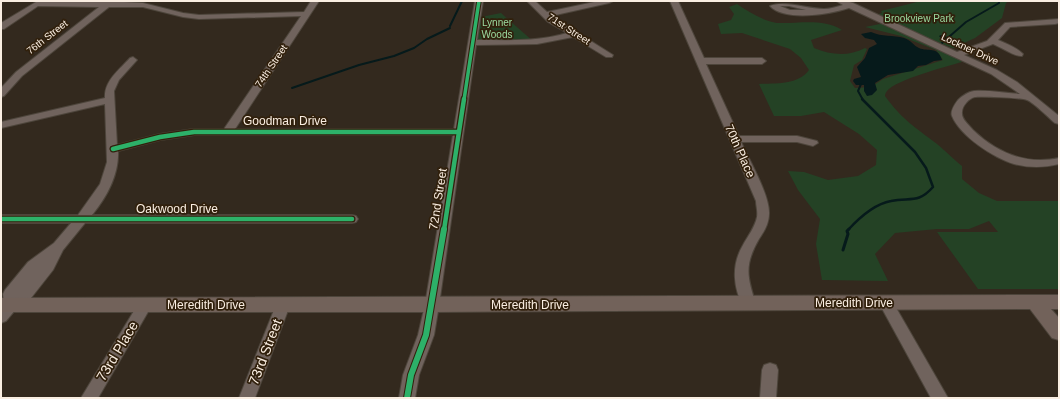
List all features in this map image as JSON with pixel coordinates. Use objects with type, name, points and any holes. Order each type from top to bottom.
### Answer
[{"type":"main road","points":[[1035,302],[1059,332]]},
{"type":"main road","name":"Meredith Drive","points":[[4,309],[145,305],[1059,302]]},
{"type":"street","name":"74th Street","points":[[228,131],[315,1]]},
{"type":"street","name":"72nd Street","points":[[407,398],[411,375],[426,335],[432,305],[479,1]]},
{"type":"street","name":"71st Street","points":[[531,1],[546,15],[574,34],[609,54]]},
{"type":"street","points":[[546,15],[609,1]]},
{"type":"street","name":"70th Place","points":[[674,1],[762,201],[763,216],[761,224],[748,246],[742,266],[742,283],[749,304]]},
{"type":"street","name":"Lockner Drive","points":[[840,1],[999,75],[1030,97],[1059,121]]},
{"type":"street","points":[[1,27],[36,4],[110,2],[143,5],[183,16],[198,17],[306,14]]},
{"type":"street","name":"76th Street","points":[[1,94],[18,74],[110,2]]},
{"type":"street","points":[[819,11],[832,10],[850,5]]},
{"type":"street","points":[[956,55],[984,46],[992,41],[1008,25],[1050,23],[1059,21]]},
{"type":"street","points":[[472,42],[547,41],[574,34]]},
{"type":"street","points":[[992,41],[1008,47],[1019,54]]},
{"type":"street","points":[[4,309],[28,292],[48,266],[59,246],[99,196],[106,184],[114,162],[110,100],[111,85],[133,60]]},
{"type":"street","points":[[701,61],[762,61]]},
{"type":"street","points":[[1030,97],[980,93],[968,95],[958,106],[956,111],[957,116],[964,126],[984,146],[1016,160],[1044,164],[1059,161]]},
{"type":"street","points":[[1,125],[110,100]]},
{"type":"street","name":"Goodman Drive","points":[[113,148],[176,134],[228,131],[458,132]]},
{"type":"street","points":[[735,139],[797,139],[813,143]]},
{"type":"street","name":"Oakwood Drive","points":[[1,219],[352,219]]},
{"type":"street","points":[[886,303],[940,398]]},
{"type":"street","name":"73rd Place","points":[[89,398],[145,305]]},
{"type":"street","name":"73rd Street","points":[[247,398],[283,305]]},
{"type":"street","points":[[768,398],[770,370]]},
{"type":"green space","name":"Brookview Park","points":[[921,1],[1009,1],[1006,3],[1002,18],[975,38],[953,48],[872,16],[882,13],[881,11]]},
{"type":"green space","points":[[737,4],[756,16],[772,22],[819,23],[835,26],[842,30],[811,40],[814,48],[833,53],[846,54],[865,48],[867,49],[862,60],[854,65],[850,81],[855,88],[871,87],[883,79],[943,60],[936,50],[901,36],[865,27],[885,23],[957,57],[962,62],[900,82],[887,91],[885,96],[907,121],[962,166],[962,179],[979,193],[997,201],[1059,201],[1059,289],[978,289],[937,232],[998,232],[989,221],[969,229],[937,229],[895,233],[875,254],[888,281],[822,280],[816,244],[820,219],[798,190],[788,171],[804,172],[828,180],[858,176],[876,165],[877,150],[859,134],[824,112],[801,116],[774,116],[759,84],[793,81],[804,75],[809,70],[801,58],[790,49],[742,33],[721,34],[718,24],[731,20],[734,14],[729,7]]},
{"type":"green space","name":"Lynner Woods","points":[[501,13],[534,42],[472,42],[476,18]]},
{"type":"shaded area","points":[[871,32],[879,35],[906,39],[919,48],[935,51],[942,60],[918,66],[913,71],[888,75],[875,83],[877,90],[872,95],[867,96],[864,91],[864,85],[856,85],[853,81],[854,79],[861,77],[857,67],[865,58],[869,48],[877,44],[874,40],[865,38],[861,34]]},
{"type":"shaded area","points":[[941,35],[964,42],[963,45],[953,45],[947,43],[939,36]]},
{"type":"waterway","points":[[450,26],[462,1]]},
{"type":"waterway","points":[[942,43],[966,22],[999,3],[999,1]]},
{"type":"waterway","points":[[292,88],[359,65],[394,56],[414,48],[427,39],[450,28]]},
{"type":"waterway","points":[[861,84],[858,91],[863,100]]},
{"type":"waterway","points":[[843,250],[848,234],[847,231],[862,216],[873,208],[891,201],[918,198],[923,196],[933,187],[926,168],[915,152],[863,100]]},
{"type":"cycle path","points":[[407,398],[411,375],[426,335],[432,305],[479,1]]},
{"type":"cycle path","points":[[113,149],[160,137],[194,132],[458,132]]},
{"type":"cycle path","points":[[1,219],[352,219]]}]
